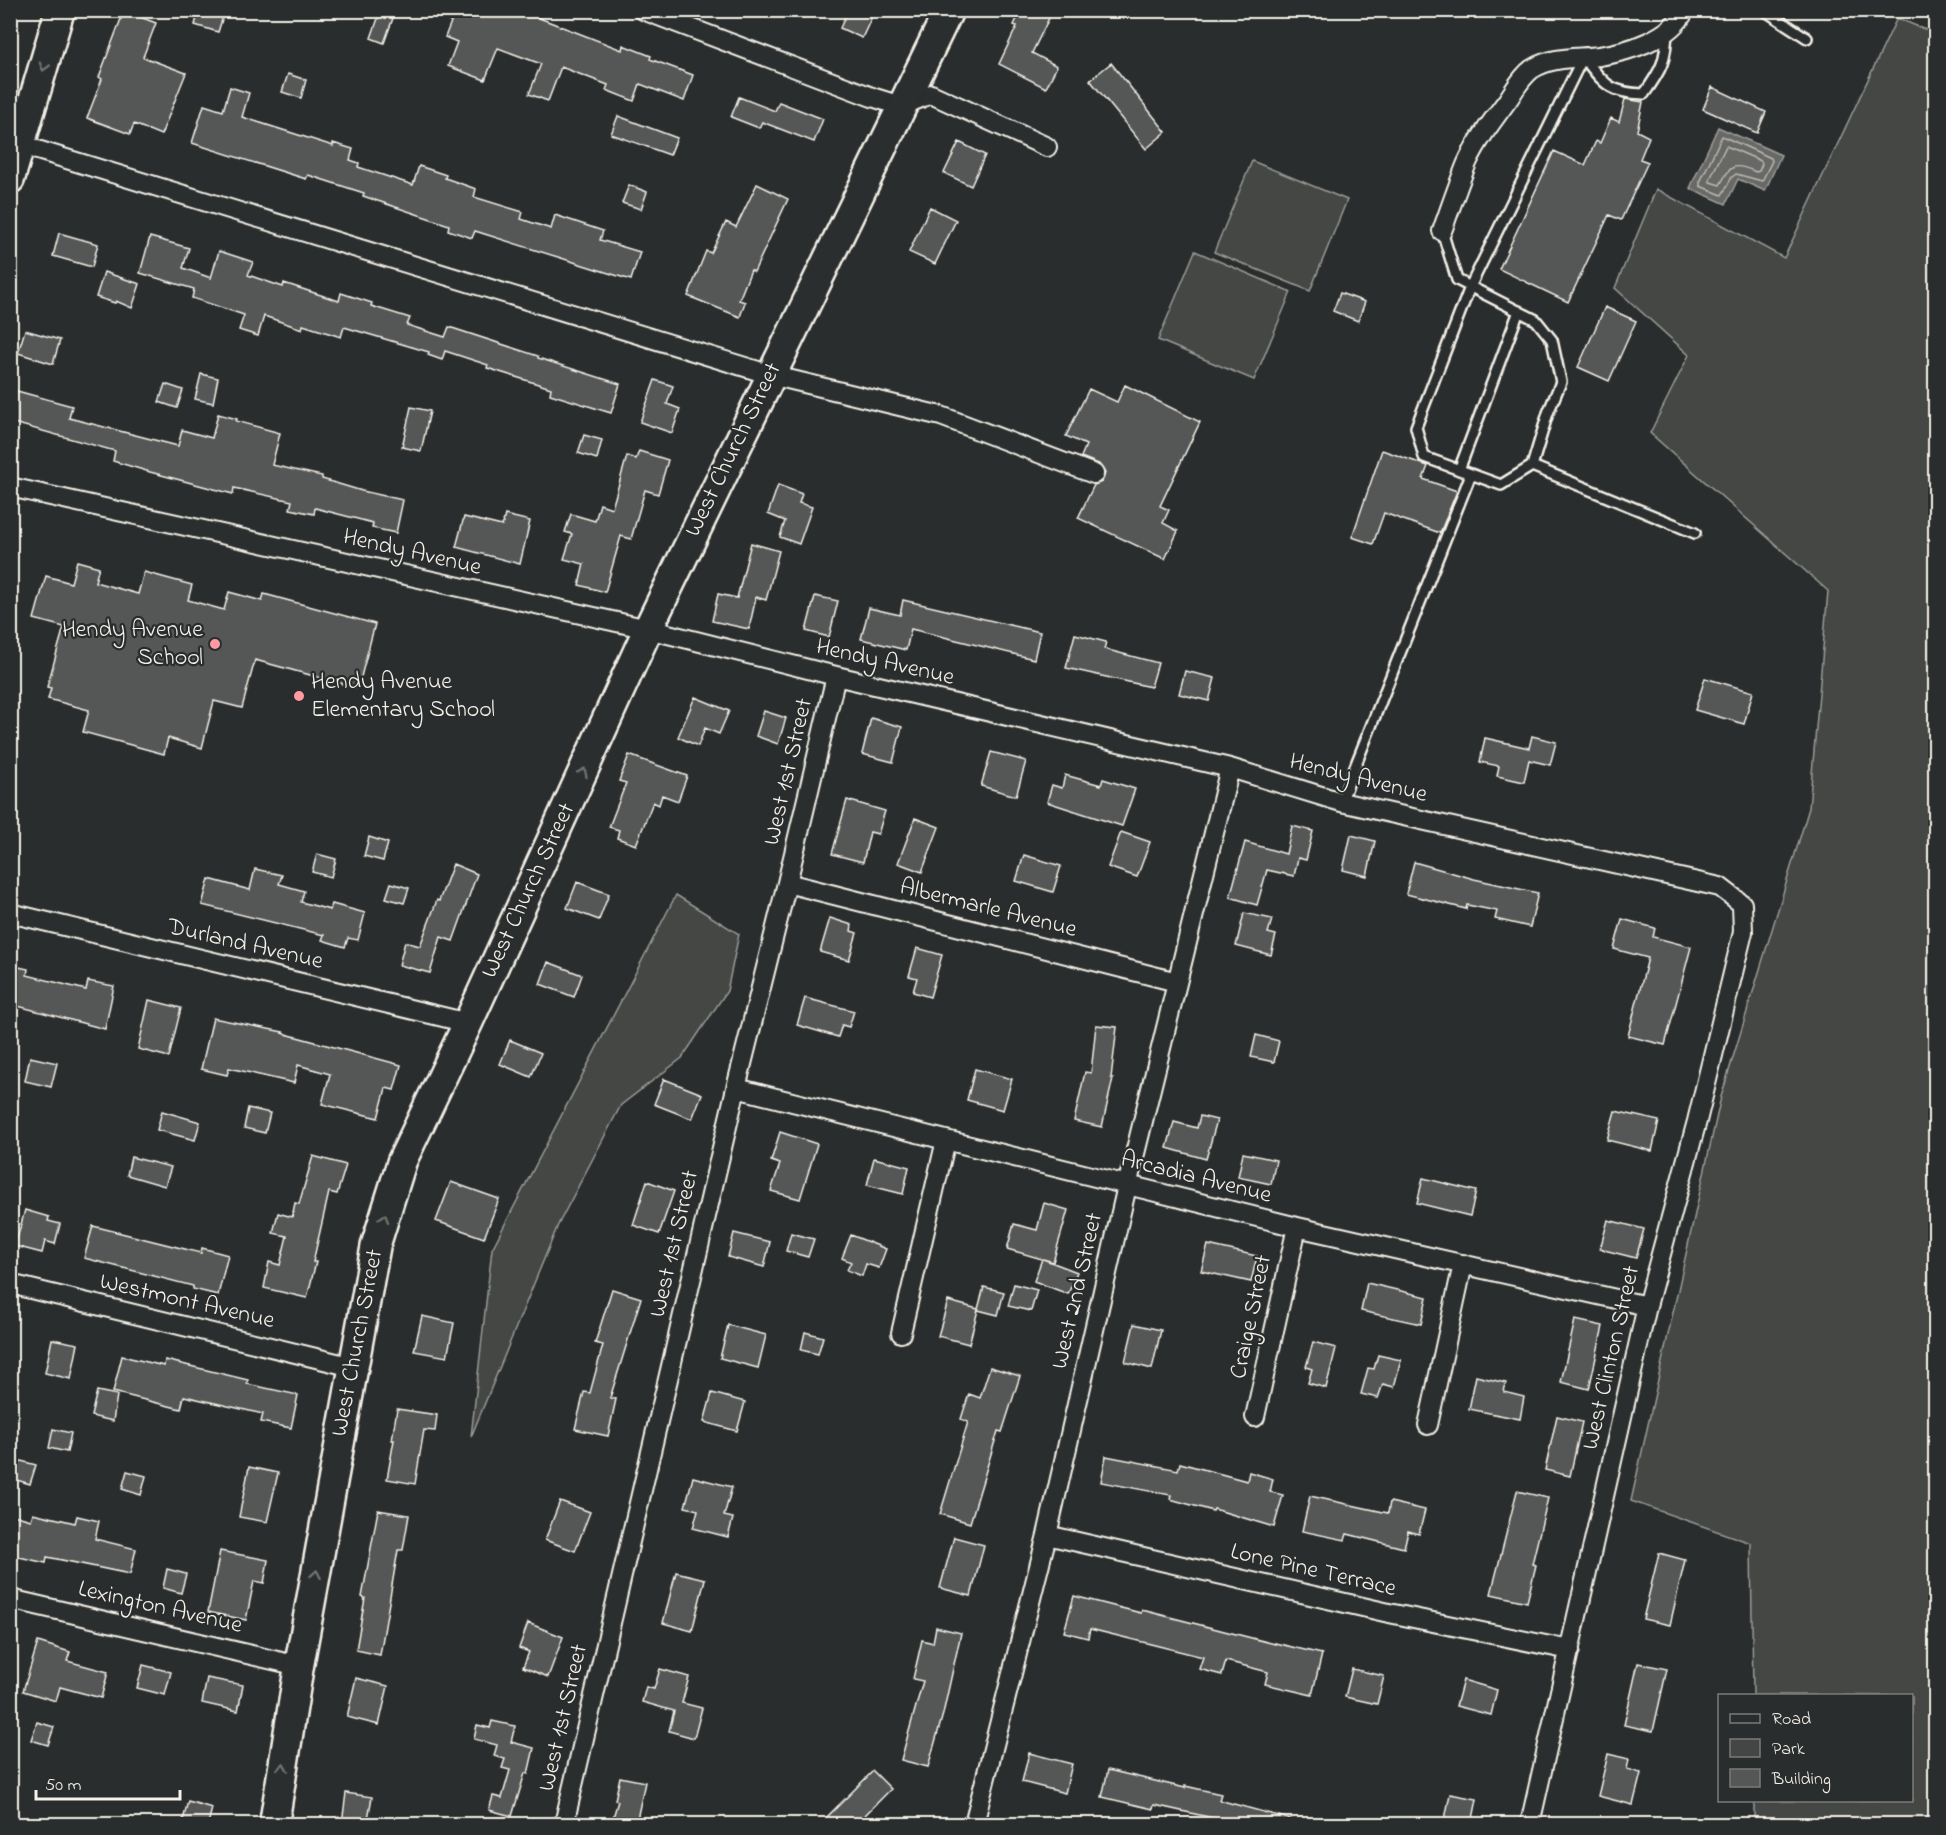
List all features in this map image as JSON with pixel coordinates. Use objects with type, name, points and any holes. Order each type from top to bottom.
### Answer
[{"type":"main road","points":[[10,179],[60,10]]},
{"type":"main road","name":"West Church Street","points":[[274,1824],[299,1666],[376,1244],[402,1161],[468,1023],[648,629],[949,10]]},
{"type":"street","points":[[643,10],[872,98],[902,106],[931,94],[1047,147]]},
{"type":"street","points":[[1442,231],[1468,161],[1523,78],[1542,64],[1561,58],[1599,56],[1626,50],[1654,39],[1673,26],[1685,10]]},
{"type":"street","points":[[21,144],[771,375],[941,416],[1094,474]]},
{"type":"street","name":"Hendy Avenue","points":[[10,487],[648,629],[836,676],[1230,768],[1341,802],[1720,887],[1742,904]]},
{"type":"street","name":"West 1st Street","points":[[564,1824],[736,1088],[836,676]]},
{"type":"street","name":"West 2nd Street","points":[[974,1824],[1047,1535],[1127,1186],[1230,768]]},
{"type":"street","name":"Albermarle Avenue","points":[[787,883],[1177,982]]},
{"type":"street","name":"West Clinton Street","points":[[1530,1824],[1647,1306],[1697,1121],[1743,932],[1742,904]]},
{"type":"street","name":"Durland Avenue","points":[[10,913],[468,1023]]},
{"type":"street","name":"Arcadia Avenue","points":[[736,1088],[1297,1227],[1647,1306]]},
{"type":"street","points":[[901,1333],[946,1140]]},
{"type":"street","name":"Craige Street","points":[[1255,1417],[1297,1227]]},
{"type":"street","points":[[1428,1425],[1463,1264]]},
{"type":"street","name":"Westmont Avenue","points":[[10,1284],[353,1366]]},
{"type":"street","name":"Lone Pine Terrace","points":[[1047,1535],[1389,1613],[1570,1650]]},
{"type":"street","name":"Lexington Avenue","points":[[10,1599],[299,1666]]},
{"type":"lane","points":[[1764,10],[1807,38]]},
{"type":"lane","points":[[1442,231],[1457,280],[1470,287],[1536,320],[1552,340],[1561,382],[1548,413],[1532,466],[1501,485],[1424,457],[1416,427],[1470,287],[1583,57],[1607,86],[1629,94],[1644,94],[1659,74],[1666,56],[1667,30]]},
{"type":"lane","points":[[1459,470],[1519,311]]},
{"type":"lane","points":[[1532,466],[1695,533]]},
{"type":"lane","points":[[1341,802],[1471,474]]},
{"type":"green space","points":[[1897,18],[1936,34],[1935,1824],[1754,1824],[1754,1802],[1913,1802],[1913,1694],[1753,1694],[1751,1543],[1631,1501],[1721,1097],[1809,808],[1828,591],[1650,433],[1689,355],[1615,288],[1656,189],[1784,258]]},
{"type":"green space","points":[[1252,161],[1347,200],[1310,291],[1214,252]]},
{"type":"green space","points":[[1195,251],[1291,292],[1254,380],[1158,340]]},
{"type":"green space","points":[[676,895],[739,934],[727,991],[682,1058],[621,1105],[558,1225],[471,1437],[492,1249]]},
{"type":"water","points":[[1718,127],[1781,155],[1765,191],[1738,179],[1726,204],[1690,188]]},
{"type":"building","points":[[199,10],[225,10],[218,32],[195,25]]},
{"type":"building","points":[[381,10],[396,10],[384,43],[371,38]]},
{"type":"building","points":[[425,10],[531,10],[529,14],[622,50],[623,45],[651,56],[650,59],[693,75],[684,101],[640,84],[634,101],[606,90],[608,85],[561,67],[548,101],[529,94],[541,64],[498,48],[485,80],[448,66],[457,42],[445,37],[451,22]]},
{"type":"building","points":[[848,10],[875,10],[862,38],[840,28]]},
{"type":"building","points":[[1021,10],[1053,10],[1032,53],[1057,66],[1046,88],[999,64],[1017,26],[1014,25]]},
{"type":"building","points":[[124,11],[156,23],[143,57],[186,73],[161,135],[134,124],[130,134],[87,118],[102,79],[99,77]]},
{"type":"building","points":[[1111,63],[1166,132],[1146,149],[1090,80]]},
{"type":"building","points":[[288,74],[306,80],[301,98],[282,92]]},
{"type":"building","points":[[230,87],[249,93],[242,117],[333,146],[333,143],[353,149],[350,160],[359,163],[358,167],[413,185],[419,166],[476,189],[474,197],[523,212],[521,219],[551,229],[555,215],[603,231],[600,240],[640,252],[631,280],[475,231],[472,238],[448,230],[449,225],[363,196],[364,193],[308,175],[306,179],[192,143],[204,105],[223,111]]},
{"type":"building","points":[[1712,87],[1766,112],[1757,133],[1703,109]]},
{"type":"building","points":[[739,97],[775,111],[779,102],[823,119],[814,142],[762,122],[759,128],[731,117]]},
{"type":"building","points":[[1625,99],[1643,102],[1637,131],[1649,137],[1640,159],[1648,162],[1621,220],[1609,215],[1568,302],[1499,269],[1554,151],[1585,165],[1596,141],[1600,143],[1611,118],[1619,122]]},
{"type":"building","points":[[618,116],[677,138],[670,155],[611,134]]},
{"type":"building","points":[[959,142],[985,155],[971,186],[944,173]]},
{"type":"building","points":[[757,184],[788,199],[754,272],[751,270],[739,300],[745,302],[740,317],[688,296],[706,251],[711,253],[726,222],[736,227]]},
{"type":"building","points":[[629,185],[647,192],[641,209],[622,203]]},
{"type":"building","points":[[930,207],[956,220],[935,264],[909,252]]},
{"type":"building","points":[[59,233],[98,244],[92,267],[53,256]]},
{"type":"building","points":[[150,237],[189,248],[183,268],[211,278],[219,251],[253,262],[248,275],[283,287],[284,283],[339,301],[341,293],[372,303],[371,306],[410,318],[407,325],[445,337],[449,327],[620,384],[611,413],[550,394],[551,388],[487,368],[488,365],[445,351],[442,360],[428,355],[429,352],[344,327],[341,337],[303,325],[302,329],[264,316],[258,336],[239,330],[244,315],[192,298],[194,289],[140,273]]},
{"type":"building","points":[[104,272],[140,284],[132,308],[116,301],[115,303],[96,297]]},
{"type":"building","points":[[1340,293],[1365,302],[1358,321],[1333,311]]},
{"type":"building","points":[[1605,307],[1636,321],[1609,381],[1578,367]]},
{"type":"building","points":[[25,330],[60,340],[53,364],[18,353]]},
{"type":"building","points":[[201,374],[218,378],[213,403],[195,399]]},
{"type":"building","points":[[655,380],[673,386],[667,404],[680,409],[672,433],[640,422]]},
{"type":"building","points":[[165,384],[183,390],[177,408],[159,402]]},
{"type":"building","points":[[1125,385],[1200,422],[1160,506],[1169,510],[1163,523],[1178,531],[1165,559],[1078,518],[1094,485],[1102,482],[1105,473],[1099,464],[1081,457],[1086,445],[1066,436],[1089,389],[1117,402]]},
{"type":"building","points":[[17,391],[72,406],[69,418],[178,446],[182,430],[212,438],[218,414],[280,433],[272,465],[322,476],[322,479],[362,491],[403,500],[396,533],[372,528],[373,523],[315,508],[314,514],[290,509],[292,501],[234,488],[233,494],[113,461],[115,451],[10,422]]},
{"type":"building","points":[[411,407],[430,411],[421,451],[402,447]]},
{"type":"building","points":[[584,435],[602,440],[597,459],[578,453]]},
{"type":"building","points":[[1382,450],[1428,466],[1423,479],[1457,491],[1440,533],[1384,513],[1373,544],[1352,537]]},
{"type":"building","points":[[639,451],[668,460],[658,494],[645,490],[631,539],[621,536],[605,592],[579,585],[584,564],[564,559],[572,534],[565,532],[571,514],[595,521],[600,504],[612,508],[627,456],[636,459]]},
{"type":"building","points":[[778,485],[802,494],[799,503],[812,507],[799,544],[780,537],[785,521],[768,514]]},
{"type":"building","points":[[505,515],[530,521],[520,564],[456,547],[464,517],[502,526]]},
{"type":"building","points":[[751,543],[779,551],[766,600],[756,597],[749,629],[712,621],[718,594],[737,598]]},
{"type":"building","name":"Hendy Avenue School","points":[[77,561],[99,567],[95,582],[138,594],[144,572],[192,585],[188,600],[224,610],[229,592],[262,601],[264,594],[375,624],[358,688],[255,660],[242,708],[214,701],[202,748],[168,738],[164,754],[83,732],[89,710],[48,699],[51,688],[47,687],[64,627],[34,619],[46,576],[71,583]]},
{"type":"building","points":[[815,596],[838,601],[829,637],[806,631]]},
{"type":"building","points":[[903,600],[1040,632],[1034,659],[911,629],[906,650],[861,639],[869,608],[900,615]]},
{"type":"building","points":[[1075,634],[1106,642],[1104,649],[1158,663],[1151,687],[1066,668]]},
{"type":"building","points":[[1185,671],[1215,678],[1209,701],[1179,694]]},
{"type":"building","points":[[1705,678],[1753,692],[1744,724],[1695,710]]},
{"type":"building","points":[[695,697],[729,711],[719,734],[705,728],[698,746],[678,737]]},
{"type":"building","points":[[764,711],[786,718],[778,744],[756,736]]},
{"type":"building","points":[[871,718],[902,727],[893,762],[862,754]]},
{"type":"building","points":[[1532,736],[1556,742],[1550,765],[1529,760],[1524,782],[1497,776],[1499,766],[1480,762],[1485,738],[1529,748]]},
{"type":"building","points":[[991,752],[1026,761],[1016,796],[981,786]]},
{"type":"building","points":[[629,755],[687,776],[678,801],[662,795],[659,805],[653,802],[636,845],[617,838],[619,830],[609,827],[626,783],[619,781]]},
{"type":"building","points":[[1065,775],[1101,785],[1103,779],[1135,789],[1122,826],[1047,802],[1052,785],[1062,788]]},
{"type":"building","points":[[847,800],[885,811],[878,834],[870,832],[863,862],[832,854]]},
{"type":"building","points":[[915,818],[939,827],[922,872],[898,863]]},
{"type":"building","points":[[1292,826],[1313,831],[1306,860],[1298,858],[1294,876],[1267,870],[1257,905],[1230,897],[1245,842],[1286,854]]},
{"type":"building","points":[[1121,832],[1150,842],[1137,877],[1108,867]]},
{"type":"building","points":[[1351,835],[1375,841],[1367,876],[1343,870]]},
{"type":"building","points":[[369,837],[388,843],[383,861],[364,856]]},
{"type":"building","points":[[317,854],[336,859],[331,877],[312,872]]},
{"type":"building","points":[[1024,855],[1061,866],[1053,892],[1016,881]]},
{"type":"building","points":[[1414,862],[1474,879],[1538,893],[1530,927],[1495,919],[1497,911],[1467,905],[1466,909],[1406,894]]},
{"type":"building","points":[[453,864],[477,874],[453,941],[441,937],[430,973],[399,965],[405,942],[420,946]]},
{"type":"building","points":[[255,869],[282,875],[279,884],[304,891],[301,902],[330,910],[332,904],[365,913],[358,940],[348,938],[345,947],[322,940],[324,935],[202,905],[209,879],[250,890]]},
{"type":"building","points":[[577,882],[609,894],[599,920],[567,908]]},
{"type":"building","points":[[391,883],[409,888],[404,903],[386,898]]},
{"type":"building","points":[[1244,913],[1272,919],[1268,933],[1276,935],[1271,955],[1236,946]]},
{"type":"building","points":[[830,918],[852,925],[851,931],[857,933],[849,960],[820,952]]},
{"type":"building","points":[[1622,919],[1655,928],[1653,937],[1691,947],[1665,1045],[1628,1036],[1648,958],[1614,949]]},
{"type":"building","points":[[917,948],[942,955],[930,997],[913,992],[917,978],[909,976]]},
{"type":"building","points":[[548,962],[582,975],[574,997],[540,984]]},
{"type":"building","points":[[10,965],[28,969],[27,975],[86,990],[88,981],[114,986],[105,1029],[10,1004]]},
{"type":"building","points":[[805,998],[854,1011],[849,1027],[842,1025],[838,1037],[797,1025]]},
{"type":"building","points":[[149,1000],[181,1008],[169,1057],[138,1049]]},
{"type":"building","points":[[213,1018],[283,1032],[401,1065],[394,1090],[386,1088],[378,1118],[322,1104],[330,1074],[298,1065],[294,1083],[229,1068],[227,1075],[201,1069]]},
{"type":"building","points":[[1096,1025],[1117,1027],[1111,1078],[1113,1078],[1102,1127],[1074,1121],[1085,1072],[1091,1073]]},
{"type":"building","points":[[1256,1035],[1279,1041],[1274,1062],[1251,1057]]},
{"type":"building","points":[[510,1040],[541,1053],[531,1077],[500,1064]]},
{"type":"building","points":[[30,1057],[57,1063],[51,1087],[25,1081]]},
{"type":"building","points":[[975,1069],[1012,1079],[1003,1110],[967,1100]]},
{"type":"building","points":[[664,1079],[702,1094],[692,1119],[654,1104]]},
{"type":"building","points":[[248,1108],[270,1113],[265,1133],[244,1128]]},
{"type":"building","points":[[162,1111],[200,1122],[195,1140],[157,1130]]},
{"type":"building","points":[[1615,1111],[1659,1121],[1652,1151],[1607,1140]]},
{"type":"building","points":[[1200,1116],[1217,1120],[1206,1159],[1167,1148],[1174,1122],[1197,1128]]},
{"type":"building","points":[[780,1132],[817,1144],[800,1199],[771,1191],[780,1164],[771,1161]]},
{"type":"building","points":[[1243,1153],[1276,1160],[1271,1184],[1238,1177]]},
{"type":"building","points":[[313,1156],[346,1165],[337,1194],[329,1192],[307,1298],[264,1288],[269,1262],[280,1265],[287,1236],[273,1233],[278,1213],[292,1217],[295,1203],[299,1204]]},
{"type":"building","points":[[131,1157],[171,1167],[165,1186],[127,1175]]},
{"type":"building","points":[[874,1158],[909,1167],[903,1194],[867,1185]]},
{"type":"building","points":[[1423,1178],[1476,1191],[1470,1216],[1417,1203]]},
{"type":"building","points":[[647,1181],[674,1191],[659,1234],[633,1225]]},
{"type":"building","points":[[451,1182],[499,1199],[484,1238],[436,1221]]},
{"type":"building","points":[[1044,1203],[1068,1210],[1053,1262],[1043,1259],[1077,1272],[1068,1294],[1034,1281],[1042,1259],[1007,1249],[1014,1224],[1037,1230]]},
{"type":"building","points":[[25,1210],[49,1217],[48,1221],[60,1224],[55,1244],[45,1241],[42,1253],[15,1246]]},
{"type":"building","points":[[1608,1220],[1644,1229],[1636,1258],[1600,1249]]},
{"type":"building","points":[[93,1226],[201,1253],[202,1248],[228,1255],[218,1295],[193,1289],[193,1286],[84,1258]]},
{"type":"building","points":[[734,1233],[770,1242],[764,1267],[728,1257]]},
{"type":"building","points":[[791,1233],[814,1239],[808,1257],[786,1251]]},
{"type":"building","points":[[851,1235],[886,1249],[879,1268],[866,1264],[862,1276],[847,1270],[851,1262],[842,1258]]},
{"type":"building","points":[[1208,1245],[1257,1256],[1251,1282],[1201,1271]]},
{"type":"building","points":[[1367,1283],[1427,1297],[1421,1324],[1361,1311]]},
{"type":"building","points":[[1014,1284],[1037,1290],[1031,1311],[1008,1306]]},
{"type":"building","points":[[984,1287],[1004,1292],[998,1315],[978,1310],[969,1344],[938,1336],[948,1301],[978,1309]]},
{"type":"building","points":[[612,1289],[641,1298],[610,1398],[616,1399],[608,1436],[575,1429],[584,1392],[590,1393],[603,1345],[595,1343]]},
{"type":"building","points":[[422,1316],[454,1323],[447,1357],[414,1351]]},
{"type":"building","points":[[1575,1320],[1603,1326],[1589,1389],[1561,1382]]},
{"type":"building","points":[[1134,1324],[1161,1330],[1152,1369],[1125,1362]]},
{"type":"building","points":[[728,1325],[766,1335],[758,1368],[720,1358]]},
{"type":"building","points":[[805,1332],[823,1337],[818,1354],[801,1350]]},
{"type":"building","points":[[52,1339],[78,1344],[71,1379],[45,1373]]},
{"type":"building","points":[[1313,1342],[1336,1348],[1326,1388],[1308,1383],[1312,1369],[1306,1367]]},
{"type":"building","points":[[1378,1355],[1401,1360],[1394,1387],[1383,1384],[1378,1398],[1361,1394],[1368,1368],[1374,1369]]},
{"type":"building","points":[[122,1356],[164,1366],[165,1360],[248,1380],[247,1384],[298,1395],[291,1428],[261,1422],[263,1414],[184,1396],[181,1409],[113,1392]]},
{"type":"building","points":[[990,1367],[1020,1376],[1002,1432],[998,1431],[970,1523],[940,1514],[968,1422],[961,1419],[969,1394],[980,1398]]},
{"type":"building","points":[[1476,1376],[1506,1383],[1504,1392],[1524,1397],[1520,1419],[1469,1409]]},
{"type":"building","points":[[97,1391],[117,1395],[113,1421],[91,1416]]},
{"type":"building","points":[[712,1393],[745,1402],[737,1431],[704,1422]]},
{"type":"building","points":[[397,1409],[437,1415],[435,1431],[424,1430],[415,1484],[387,1479]]},
{"type":"building","points":[[1557,1416],[1582,1422],[1570,1476],[1545,1470]]},
{"type":"building","points":[[53,1429],[71,1433],[67,1452],[49,1448]]},
{"type":"building","points":[[1106,1456],[1178,1470],[1180,1463],[1247,1481],[1249,1472],[1273,1479],[1270,1492],[1283,1495],[1274,1527],[1170,1499],[1171,1495],[1101,1482]]},
{"type":"building","points":[[10,1458],[36,1465],[30,1484],[10,1478]]},
{"type":"building","points":[[249,1467],[278,1473],[267,1522],[239,1517]]},
{"type":"building","points":[[127,1471],[146,1476],[141,1495],[122,1489]]},
{"type":"building","points":[[693,1477],[732,1487],[724,1516],[733,1518],[728,1537],[693,1528],[698,1510],[685,1507]]},
{"type":"building","points":[[1517,1491],[1548,1498],[1532,1564],[1536,1565],[1527,1602],[1491,1594]]},
{"type":"building","points":[[1310,1496],[1388,1513],[1390,1502],[1425,1510],[1419,1534],[1408,1531],[1404,1548],[1347,1534],[1345,1540],[1302,1531]]},
{"type":"building","points":[[560,1501],[590,1512],[575,1551],[545,1540]]},
{"type":"building","points":[[378,1510],[409,1515],[403,1550],[398,1550],[380,1655],[356,1650],[365,1598],[362,1597]]},
{"type":"building","points":[[33,1513],[75,1523],[77,1516],[99,1521],[95,1539],[136,1549],[130,1574],[47,1557],[46,1563],[10,1555],[10,1514],[31,1520]]},
{"type":"building","points":[[954,1537],[984,1545],[971,1596],[940,1588]]},
{"type":"building","points":[[220,1551],[268,1560],[264,1583],[254,1581],[246,1620],[208,1612]]},
{"type":"building","points":[[1659,1553],[1685,1560],[1670,1625],[1643,1619]]},
{"type":"building","points":[[167,1569],[186,1574],[181,1593],[163,1588]]},
{"type":"building","points":[[676,1572],[705,1579],[692,1631],[663,1623]]},
{"type":"building","points":[[1074,1596],[1141,1613],[1142,1610],[1322,1654],[1312,1695],[1265,1684],[1268,1672],[1226,1661],[1222,1675],[1199,1669],[1203,1657],[1090,1629],[1088,1638],[1064,1632]]},
{"type":"building","points":[[528,1623],[563,1637],[548,1677],[523,1667],[529,1652],[519,1648]]},
{"type":"building","points":[[936,1627],[961,1633],[943,1714],[928,1767],[901,1760],[923,1681],[913,1679],[922,1640],[933,1643]]},
{"type":"building","points":[[38,1642],[70,1652],[67,1661],[108,1672],[101,1698],[60,1687],[56,1701],[23,1691]]},
{"type":"building","points":[[1638,1663],[1667,1669],[1653,1731],[1624,1725]]},
{"type":"building","points":[[143,1665],[171,1672],[165,1695],[137,1688]]},
{"type":"building","points":[[660,1669],[689,1677],[682,1703],[702,1708],[694,1738],[669,1731],[674,1711],[642,1702],[646,1687],[654,1689]]},
{"type":"building","points":[[1352,1669],[1384,1676],[1377,1704],[1345,1697]]},
{"type":"building","points":[[207,1678],[243,1685],[238,1711],[202,1703]]},
{"type":"building","points":[[356,1678],[388,1686],[379,1725],[347,1717]]},
{"type":"building","points":[[1463,1680],[1497,1690],[1491,1715],[1456,1706]]},
{"type":"building","points":[[492,1721],[515,1726],[511,1742],[534,1748],[528,1774],[525,1773],[512,1816],[489,1810],[493,1796],[502,1798],[510,1770],[502,1768],[505,1759],[494,1756],[497,1745],[474,1739],[477,1725],[490,1728]]},
{"type":"building","points":[[37,1722],[54,1727],[48,1745],[31,1740]]},
{"type":"building","points":[[1029,1753],[1072,1764],[1065,1793],[1022,1782]]},
{"type":"building","points":[[1608,1754],[1629,1759],[1627,1769],[1641,1773],[1633,1805],[1598,1796]]},
{"type":"building","points":[[1108,1770],[1221,1794],[1219,1800],[1293,1820],[1292,1824],[1240,1824],[1154,1805],[1153,1809],[1102,1797]]},
{"type":"building","points":[[873,1771],[891,1789],[856,1824],[835,1824],[827,1817]]},
{"type":"building","points":[[620,1777],[645,1782],[636,1824],[611,1824],[618,1801],[615,1800]]},
{"type":"building","points":[[346,1793],[372,1797],[367,1824],[342,1824]]},
{"type":"building","points":[[1450,1794],[1477,1799],[1472,1824],[1444,1824]]},
{"type":"building","points":[[188,1801],[212,1808],[208,1824],[182,1824]]},
{"type":"place","name":"Hendy Avenue School","points":[[215,644]]},
{"type":"place","name":"Hendy Avenue Elementary School","points":[[299,696]]}]
